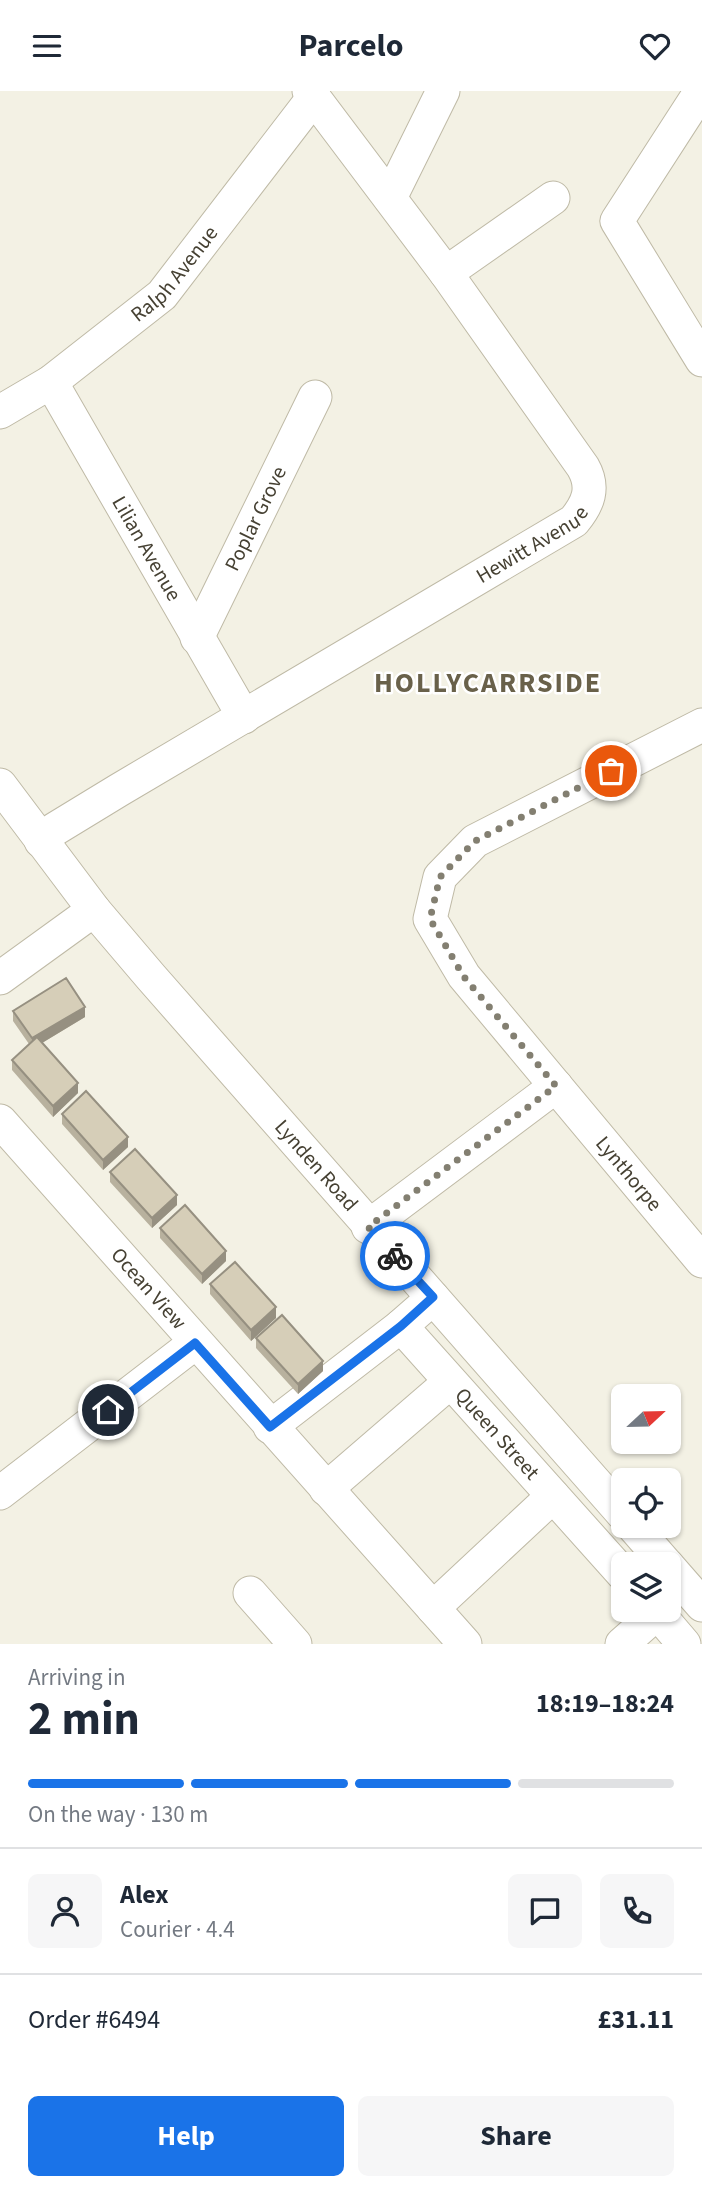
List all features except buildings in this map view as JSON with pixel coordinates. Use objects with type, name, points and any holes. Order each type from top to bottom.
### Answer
[{"type":"street","points":[[390,198],[443,91]]},
{"type":"street","points":[[701,91],[617,221],[702,360]]},
{"type":"street","name":"Hewitt Avenue","points":[[41,841],[65,823],[574,521],[587,502],[590,482],[583,467],[446,273],[311,94]]},
{"type":"street","name":"Ralph Avenue","points":[[0,412],[51,382],[162,295],[311,94]]},
{"type":"street","points":[[446,273],[553,198]]},
{"type":"street","name":"Lilian Avenue","points":[[51,382],[244,717]]},
{"type":"street","name":"Poplar Grove","points":[[197,638],[315,397]]},
{"type":"street","name":"Lynthorpe","points":[[702,725],[475,841],[440,877],[430,919],[464,977],[702,1261]]},
{"type":"street","name":"Lynden Road","points":[[0,785],[94,910],[368,1227],[611,1500]]},
{"type":"street","points":[[0,978],[94,910]]},
{"type":"street","points":[[368,1227],[556,1086]]},
{"type":"street","name":"Ocean View","points":[[0,1121],[465,1644]]},
{"type":"street","points":[[270,1427],[401,1326],[433,1297]]},
{"type":"street","name":"Queen Street","points":[[401,1326],[611,1561]]},
{"type":"street","points":[[0,1493],[195,1343]]},
{"type":"street","points":[[326,1489],[450,1382]]},
{"type":"street","points":[[433,1608],[553,1496]]},
{"type":"street","points":[[644,1538],[656,1552]]},
{"type":"street","points":[[681,1580],[702,1605]]},
{"type":"street","points":[[250,1593],[295,1644]]},
{"type":"street","points":[[622,1644],[645,1622]]},
{"type":"street","points":[[665,1622],[684,1644]]},
{"type":"way so far","points":[[395,1256],[368,1227],[556,1086],[464,977],[430,919],[440,877],[475,841],[611,771]]},
{"type":"district","name":"HOLLYCARRSIDE","points":[[488,683]]},
{"type":"route","points":[[108,1410],[195,1343],[270,1427],[401,1326],[433,1297],[395,1256]]}]
